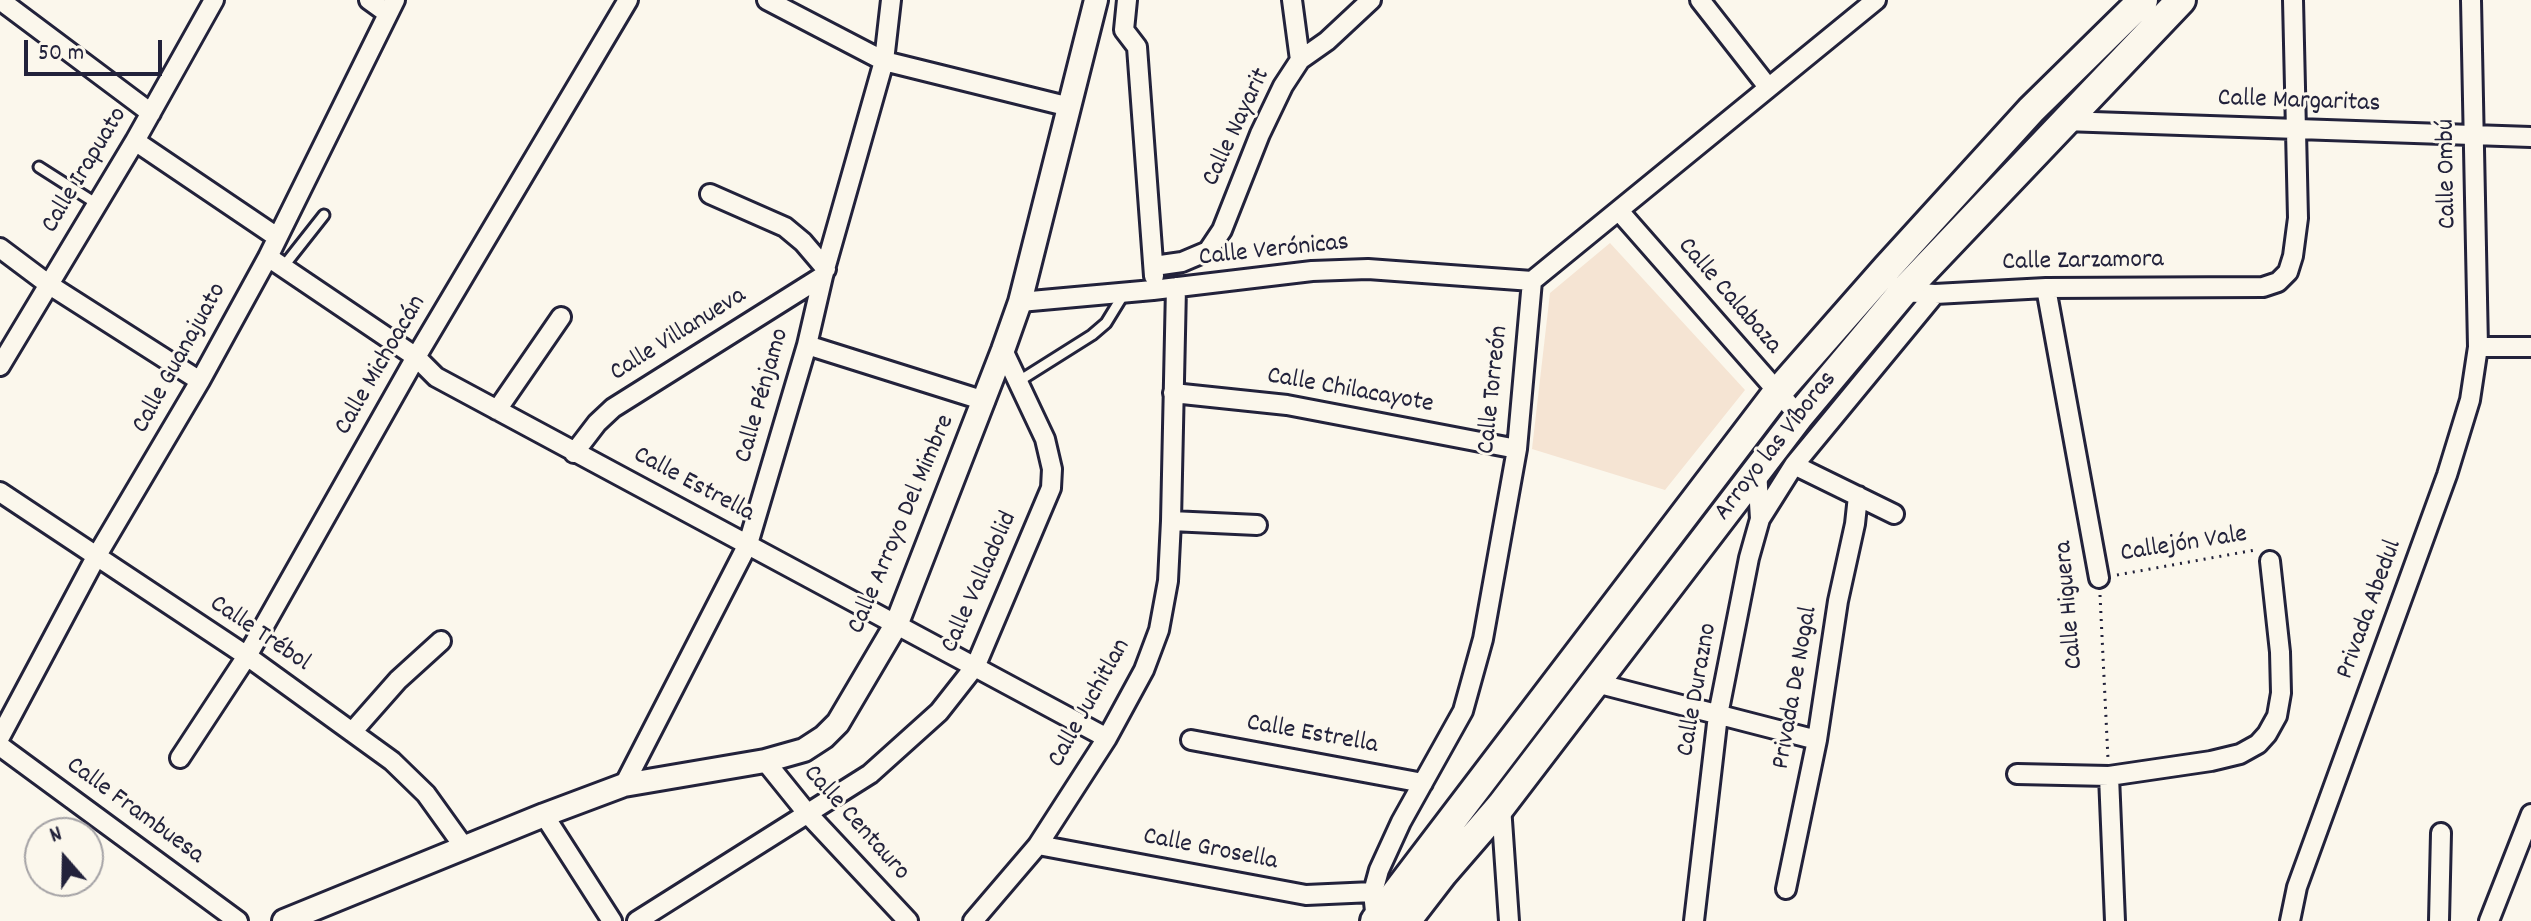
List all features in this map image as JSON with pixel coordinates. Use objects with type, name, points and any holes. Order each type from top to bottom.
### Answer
[{"type":"main road","name":"Arroyo las Víboras","points":[[1375,914],[1520,734],[1777,393],[2031,110],[2143,0]]},
{"type":"main road","name":"Arroyo las Víboras","points":[[1406,921],[1501,806],[1799,416],[1903,292],[2181,0]]},
{"type":"street","name":"Calle Irapuato","points":[[0,366],[135,141],[214,0]]},
{"type":"street","points":[[369,0],[391,6]]},
{"type":"street","name":"Calle Michoacán","points":[[180,758],[247,656],[416,357],[628,0]]},
{"type":"street","points":[[767,0],[884,61],[1070,107]]},
{"type":"street","name":"Calle Pénjamo","points":[[624,785],[748,544],[807,345],[824,272],[884,61],[891,0]]},
{"type":"street","points":[[1124,30],[1127,0]]},
{"type":"street","points":[[1292,0],[1300,60]]},
{"type":"street","name":"Calle Nayarit","points":[[1154,266],[1182,262],[1208,251],[1222,230],[1260,134],[1300,60],[1327,41],[1371,0]]},
{"type":"street","points":[[1700,0],[1768,87]]},
{"type":"street","points":[[1532,281],[1876,0]]},
{"type":"street","points":[[2293,0],[2294,129]]},
{"type":"street","name":"Calle Ombú","points":[[2471,0],[2478,347]]},
{"type":"street","points":[[1,2],[151,113]]},
{"type":"street","name":"Calle Guanajuato","points":[[0,737],[96,557],[275,262],[277,237],[391,6]]},
{"type":"street","points":[[1094,10],[1124,30],[1137,47],[1154,266],[1153,290]]},
{"type":"street","name":"Calle Arroyo Del Mimbre","points":[[295,919],[464,847],[624,785],[765,761],[804,750],[838,723],[897,623],[985,401],[1020,302],[1094,10]]},
{"type":"street","name":"Calle Margaritas","points":[[2064,121],[2531,137]]},
{"type":"street","name":"Calle Zarzamora","points":[[1903,292],[1935,294],[2046,288],[2263,287],[2278,282],[2288,272],[2293,256],[2298,218],[2294,129]]},
{"type":"street","points":[[135,141],[277,237]]},
{"type":"street","points":[[710,194],[785,227],[803,242],[824,272]]},
{"type":"street","name":"Calle Calabaza","points":[[1619,211],[1799,416]]},
{"type":"street","points":[[0,248],[48,284],[200,381]]},
{"type":"street","name":"Calle Estrella","points":[[275,262],[416,357],[436,377],[1107,738]]},
{"type":"street","name":"Calle Verónicas","points":[[1020,302],[1312,271],[1368,269],[1532,281]]},
{"type":"street","name":"Calle Villanueva","points":[[574,453],[613,408],[824,272]]},
{"type":"street","name":"Calle Torreón","points":[[1375,914],[1379,870],[1463,711],[1486,626],[1517,449],[1532,281]]},
{"type":"street","name":"Calle Juchitlan","points":[[973,921],[1038,845],[1107,738],[1144,670],[1159,630],[1168,581],[1171,521],[1176,287]]},
{"type":"street","name":"Calle Higuera","points":[[2046,288],[2099,578]]},
{"type":"street","points":[[1760,519],[1794,465],[1935,294]]},
{"type":"street","points":[[497,410],[561,317]]},
{"type":"street","points":[[807,345],[985,401]]},
{"type":"street","points":[[2478,347],[2531,347]]},
{"type":"street","name":"Privada Abedul","points":[[2290,921],[2297,887],[2447,475],[2470,400],[2478,347]]},
{"type":"street","name":"Calle Valladolid","points":[[637,921],[870,774],[939,712],[976,665],[1051,488],[1052,469],[1045,439],[1003,350]]},
{"type":"street","name":"Calle Chilacayote","points":[[1173,393],[1287,405],[1517,449]]},
{"type":"street","points":[[1794,465],[1894,514]]},
{"type":"street","name":"Calle Durazno","points":[[1694,921],[1718,715],[1749,558],[1760,519],[1757,470]]},
{"type":"street","name":"Calle Trébol","points":[[0,492],[247,656],[353,731],[392,761],[426,794],[464,847]]},
{"type":"street","name":"Privada De Nogal","points":[[1786,889],[1817,740],[1858,496]]},
{"type":"street","points":[[1171,521],[1257,525]]},
{"type":"street","points":[[2017,774],[2109,776],[2211,761],[2240,754],[2258,744],[2277,716],[2281,693],[2280,652],[2270,561]]},
{"type":"street","points":[[353,731],[398,680],[441,641]]},
{"type":"street","points":[[1596,683],[1817,740]]},
{"type":"street","name":"Calle Estrella","points":[[1191,740],[1423,783]]},
{"type":"street","name":"Calle Frambuesa","points":[[0,746],[238,921]]},
{"type":"street","name":"Calle Centauro","points":[[765,761],[807,813],[908,921]]},
{"type":"street","points":[[2109,776],[2115,921]]},
{"type":"street","points":[[1501,806],[1509,921]]},
{"type":"street","points":[[2489,921],[2531,814]]},
{"type":"street","points":[[544,815],[612,921]]},
{"type":"street","points":[[2439,921],[2441,833]]},
{"type":"street","name":"Calle Grosella","points":[[1038,845],[1306,895],[1375,914]]},
{"type":"lane","points":[[39,167],[97,204]]},
{"type":"lane","points":[[275,262],[324,215]]},
{"type":"lane","points":[[1019,381],[1092,335],[1106,323],[1125,292]]},
{"type":"path","name":"Callejón Vale","points":[[2099,578],[2248,550],[2266,553],[2270,561]]},
{"type":"path","name":"Calle Higuera","points":[[2099,578],[2109,776]]},
{"type":"shaded area","points":[[1610,243],[1745,390],[1665,490],[1532,449],[1550,293]]}]
